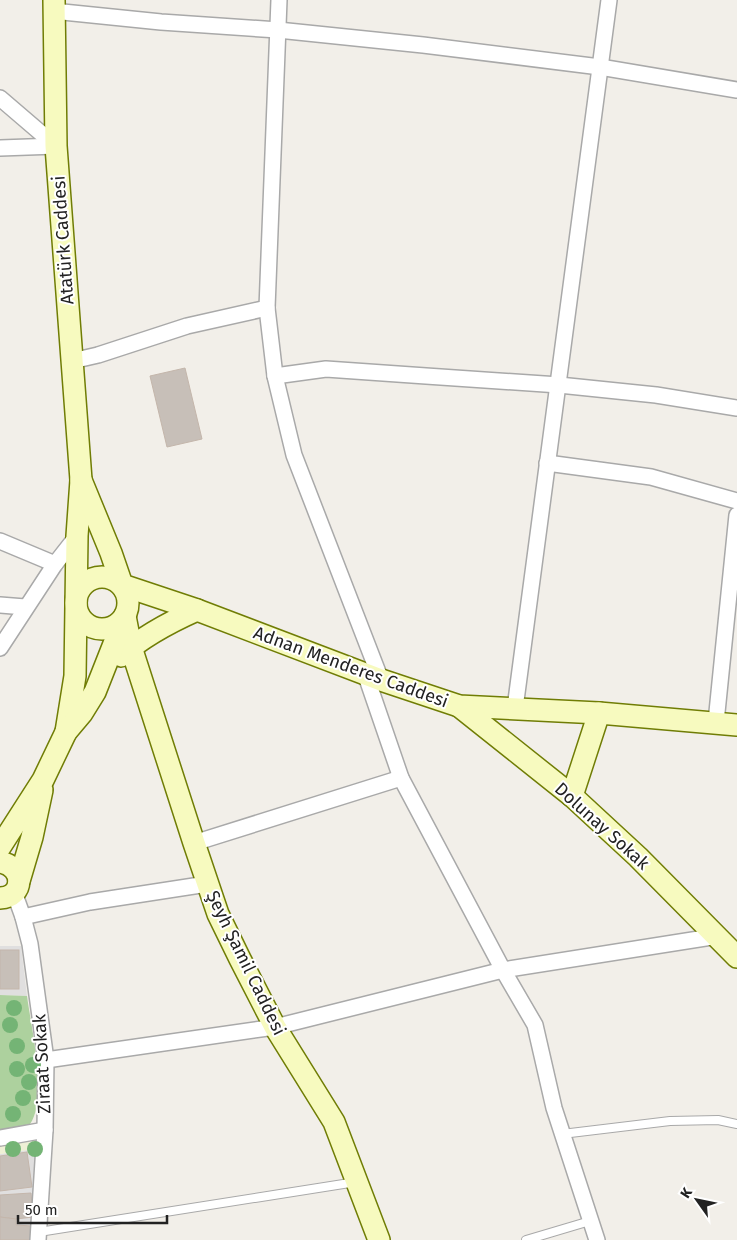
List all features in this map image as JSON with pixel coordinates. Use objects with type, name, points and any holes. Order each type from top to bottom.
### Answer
[{"type":"street","points":[[278,0],[267,308],[276,376],[294,455],[373,676],[401,778],[503,970],[535,1025],[554,1108],[596,1240]]},
{"type":"street","points":[[515,708],[609,0]]},
{"type":"street","points":[[54,5],[161,22],[278,30],[423,45],[600,67],[737,90]]},
{"type":"street","name":"Atatürk Caddesi","points":[[54,5],[56,146],[81,480]]},
{"type":"street","points":[[0,98],[56,146]]},
{"type":"street","points":[[0,148],[56,146]]},
{"type":"street","points":[[72,361],[98,355],[187,326],[267,308]]},
{"type":"street","points":[[276,376],[326,369],[559,385],[656,395],[737,408]]},
{"type":"street","points":[[547,463],[651,477],[737,501]]},
{"type":"street","points":[[66,732],[75,676],[77,536],[81,480]]},
{"type":"street","points":[[0,848],[43,780],[66,732],[82,713],[95,692],[125,616],[128,600],[111,552],[81,480]]},
{"type":"street","points":[[716,722],[737,515]]},
{"type":"street","points":[[0,648],[25,607],[77,536]]},
{"type":"street","points":[[0,541],[55,564]]},
{"type":"street","points":[[122,585],[106,577],[90,580],[79,591],[76,607],[83,621],[97,629],[113,627],[125,616]]},
{"type":"street","name":"Adnan Menderes Caddesi","points":[[122,585],[197,610],[459,706],[600,713],[737,725]]},
{"type":"street","points":[[0,605],[25,607]]},
{"type":"street","points":[[104,670],[131,647],[174,620],[197,610]]},
{"type":"street","name":"Şeyh Şamil Caddesi","points":[[125,616],[131,647],[218,914],[275,1027],[334,1122],[380,1240]]},
{"type":"street","name":"Dolunay Sokak","points":[[459,706],[572,796],[737,956]]},
{"type":"street","points":[[572,796],[600,713]]},
{"type":"street","points":[[194,843],[401,778]]},
{"type":"street","points":[[8,894],[32,837],[43,780]]},
{"type":"street","points":[[0,862],[11,865],[16,870],[8,894]]},
{"type":"street","points":[[23,916],[90,902],[207,884]]},
{"type":"street","name":"Ziraat Sokak","points":[[8,894],[23,916],[38,995],[46,1060],[46,1130],[38,1236]]},
{"type":"street","points":[[46,1060],[275,1027],[503,970],[718,936]]},
{"type":"street","points":[[0,1138],[46,1130]]},
{"type":"lane","points":[[562,1134],[670,1121],[718,1120],[737,1124]]},
{"type":"lane","points":[[38,1236],[358,1182]]},
{"type":"lane","points":[[526,1240],[590,1221]]},
{"type":"shaded area","points":[[0,946],[21,946],[27,996],[0,995]]},
{"type":"shaded area","points":[[35,1149],[34,1226],[0,1240],[0,1154]]},
{"type":"green space","points":[[0,995],[27,996],[37,1062],[38,1097],[30,1124],[0,1131]]},
{"type":"green space","points":[[35,1141],[35,1149],[0,1154],[0,1146]]},
{"type":"building","points":[[185,368],[202,439],[167,447],[150,376]]},
{"type":"building","points":[[0,950],[19,950],[19,989],[0,989]]},
{"type":"building","points":[[27,1152],[32,1187],[0,1191],[0,1156]]},
{"type":"building","points":[[31,1193],[33,1217],[16,1219],[0,1217],[0,1195]]},
{"type":"building","points":[[0,1217],[16,1219],[16,1225],[32,1226],[31,1240],[0,1240]]}]
